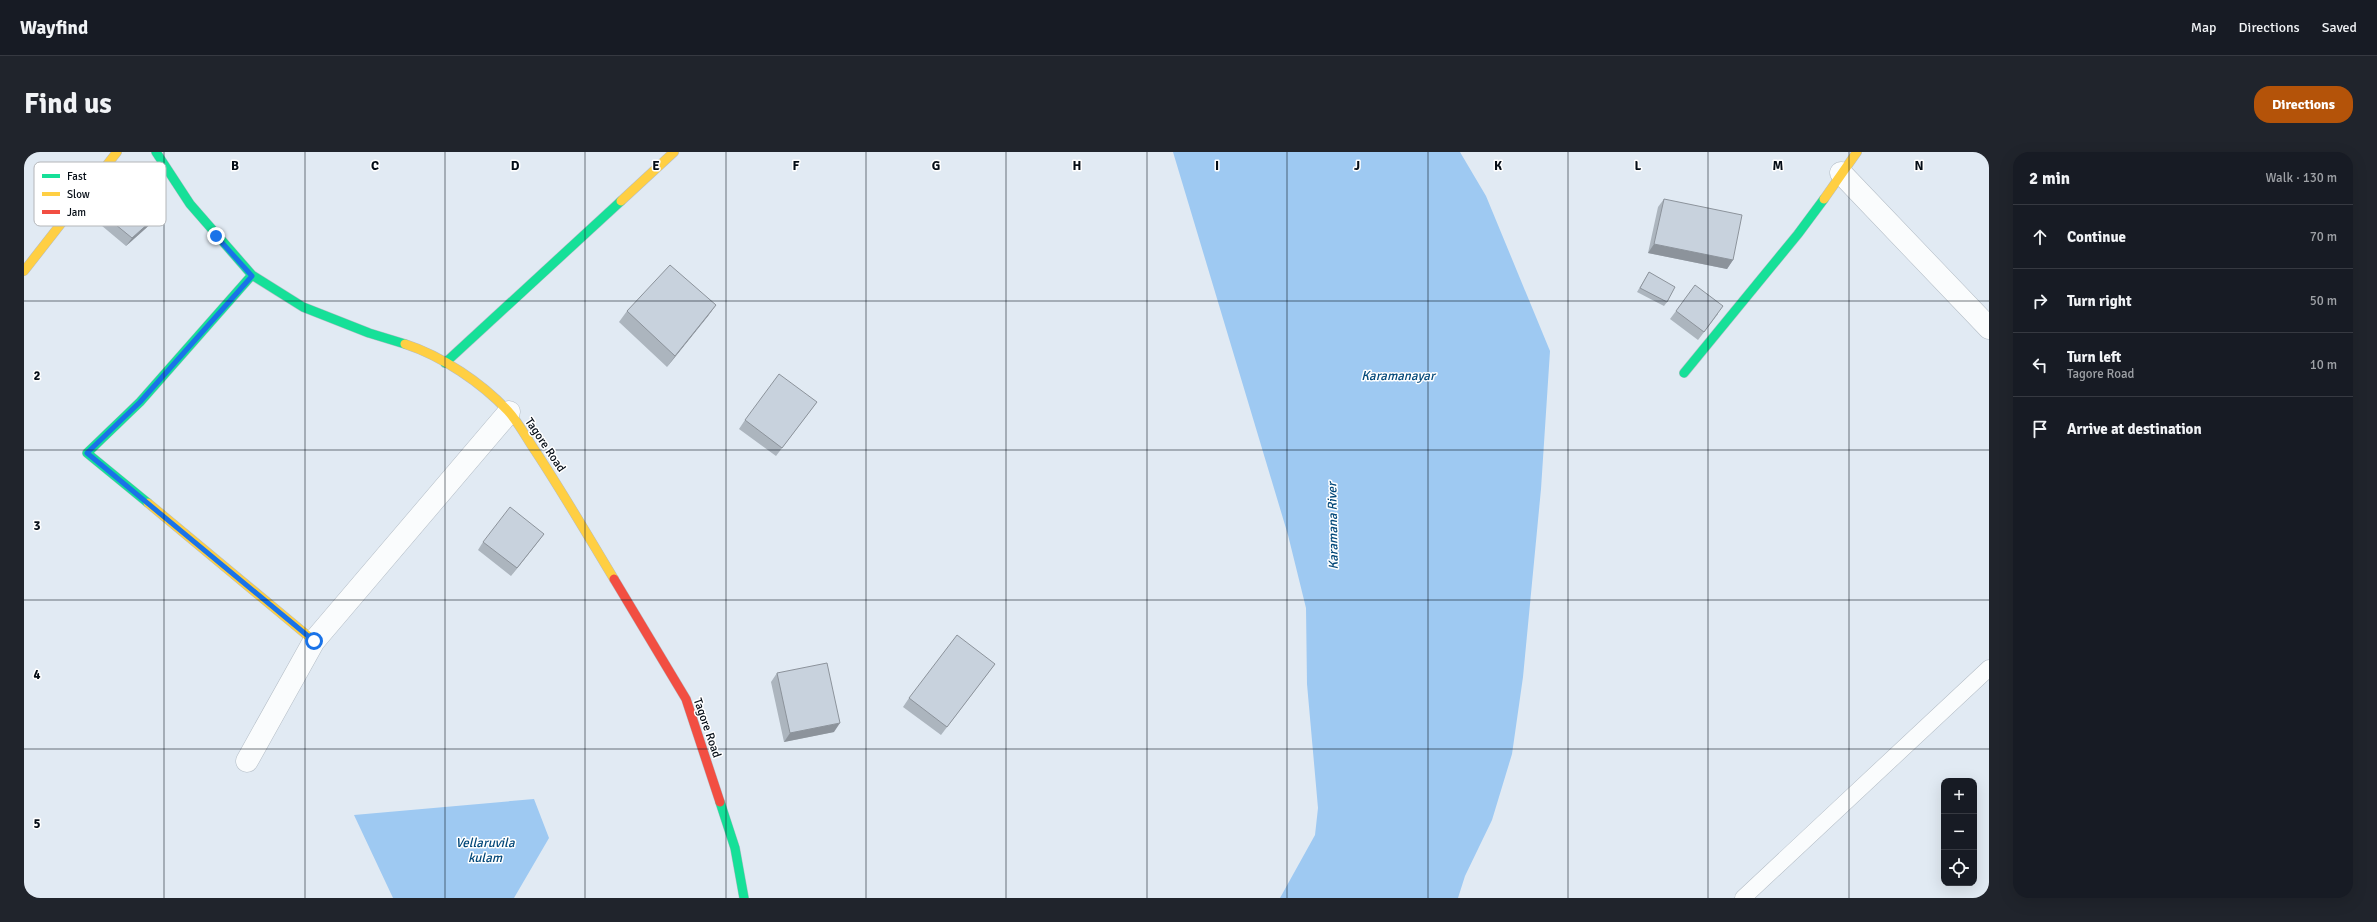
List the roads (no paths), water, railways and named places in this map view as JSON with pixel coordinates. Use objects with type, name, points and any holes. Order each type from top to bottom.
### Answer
[{"type":"street","points":[[109,162],[117,152]]},
{"type":"street","name":"Tagore Road","points":[[156,152],[163,162]]},
{"type":"street","points":[[445,363],[674,152]]},
{"type":"street","points":[[1684,373],[1798,234],[1841,172],[1857,152]]},
{"type":"street","name":"Tagore Road","points":[[166,167],[190,204],[252,276],[302,306],[369,333],[417,348],[445,363],[478,384],[509,412],[552,476],[686,699],[735,848],[744,898]]},
{"type":"street","points":[[1841,172],[1989,328]]},
{"type":"street","points":[[24,271],[59,226]]},
{"type":"street","points":[[252,276],[140,402],[87,453],[314,641]]},
{"type":"street","points":[[247,761],[314,641],[509,412]]},
{"type":"lane","points":[[1743,898],[1989,668]]},
{"type":"water","name":"Karamanayar","points":[[1173,152],[1460,152],[1486,196],[1550,351],[1541,489],[1523,677],[1512,754],[1492,820],[1465,876],[1458,898],[1280,898],[1315,835],[1318,808],[1307,684],[1306,608],[1288,535]]},
{"type":"water","name":"Vellaruvila kulam","points":[[534,799],[549,838],[514,898],[393,898],[354,815]]},
{"type":"water label","name":"Karamana River","points":[[1333,526]]}]
